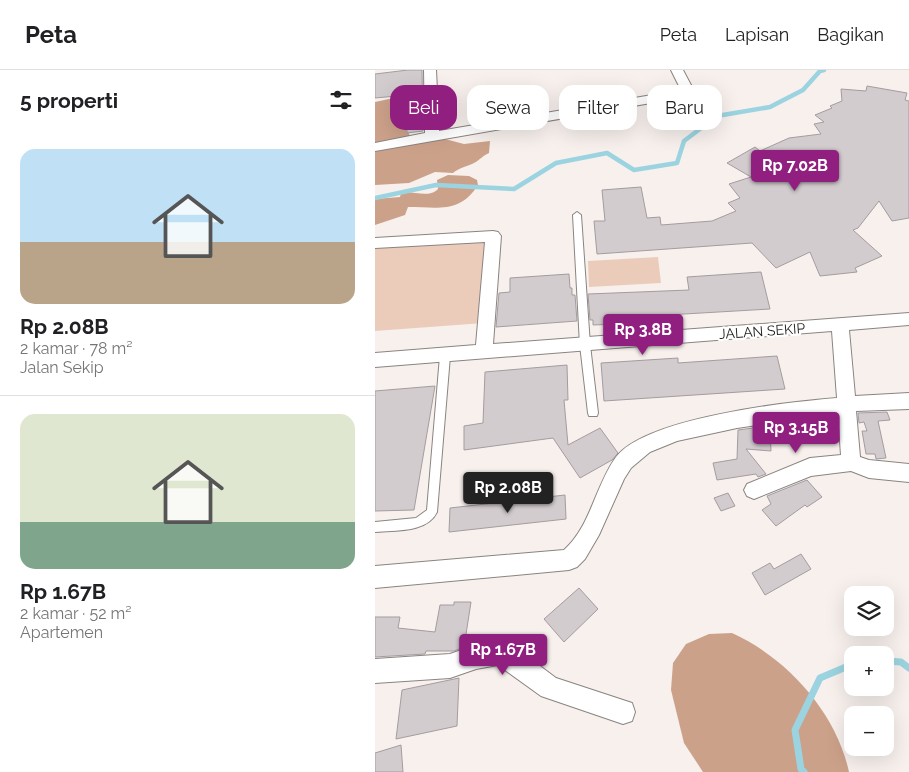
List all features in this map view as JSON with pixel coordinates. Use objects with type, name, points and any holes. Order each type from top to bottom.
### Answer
[{"type":"street","points":[[430,70],[432,136]]},
{"type":"street","points":[[375,147],[674,95],[686,87],[677,70]]},
{"type":"street","points":[[375,244],[493,236],[484,353]]},
{"type":"street","name":"JALAN SEKIP","points":[[375,360],[909,319]]},
{"type":"street","points":[[840,325],[851,462]]},
{"type":"street","points":[[375,577],[569,560],[580,550],[624,462],[645,444],[668,435],[764,414],[847,403],[909,401]]},
{"type":"street","points":[[754,490],[810,467],[851,462],[869,469],[909,474]]},
{"type":"street","points":[[375,670],[450,666],[475,657],[498,653],[512,659],[549,688],[623,712]]},
{"type":"lane","points":[[577,215],[585,345],[593,413]]},
{"type":"lane","points":[[375,527],[418,523],[432,512],[445,356]]},
{"type":"shaded area","points":[[390,99],[390,130],[408,130],[410,137],[445,139],[464,144],[490,141],[489,153],[453,173],[435,172],[409,183],[375,185],[375,102]]},
{"type":"shaded area","points":[[448,175],[469,176],[477,180],[478,185],[464,201],[456,205],[438,208],[408,207],[405,215],[375,225],[375,199],[400,197],[401,193],[405,192],[425,194],[434,192],[438,189],[437,180]]},
{"type":"shaded area","points":[[490,241],[484,323],[375,331],[375,248]]},
{"type":"shaded area","points":[[658,257],[661,283],[589,287],[588,261]]},
{"type":"shaded area","points":[[732,633],[772,657],[806,689],[821,708],[833,728],[849,772],[703,772],[684,743],[671,690],[673,663],[686,644],[709,634]]},
{"type":"building","points":[[422,70],[422,85],[390,85],[390,97],[375,98],[375,74]]},
{"type":"building","points":[[867,86],[907,93],[905,100],[909,101],[909,218],[892,221],[879,201],[858,228],[853,230],[882,256],[855,268],[857,272],[820,276],[810,252],[776,268],[752,243],[597,254],[594,221],[605,221],[602,190],[641,187],[647,218],[660,217],[661,225],[712,221],[736,211],[728,203],[740,198],[729,184],[751,177],[727,163],[755,147],[760,151],[789,138],[821,134],[814,124],[824,122],[815,115],[832,108],[830,106],[842,101],[841,89],[866,91]]},
{"type":"building","points":[[407,130],[423,130],[423,131],[407,133]]},
{"type":"building","points":[[761,272],[770,309],[667,315],[668,322],[593,325],[593,320],[590,320],[588,294],[689,290],[687,277]]},
{"type":"building","points":[[569,274],[572,295],[575,295],[577,321],[496,327],[499,293],[510,292],[510,278]]},
{"type":"building","points":[[777,356],[785,389],[604,401],[601,363],[678,358],[678,363]]},
{"type":"building","points":[[567,365],[568,400],[564,400],[568,445],[600,428],[618,453],[612,460],[580,478],[553,438],[464,450],[464,426],[483,423],[485,372]]},
{"type":"building","points":[[435,386],[414,510],[375,511],[375,391]]},
{"type":"building","points":[[887,412],[890,420],[878,421],[886,458],[876,459],[875,454],[866,454],[862,431],[867,431],[864,422],[859,423],[858,413]]},
{"type":"building","points":[[753,428],[770,429],[771,451],[746,449],[766,474],[758,477],[756,474],[717,480],[713,463],[737,459],[738,430]]},
{"type":"building","points":[[807,480],[822,497],[807,507],[805,505],[776,526],[762,510],[771,504],[767,496]]},
{"type":"building","points":[[728,493],[735,506],[721,511],[714,498]]},
{"type":"building","points":[[565,495],[566,519],[449,532],[450,508]]},
{"type":"building","points":[[801,554],[811,569],[765,595],[752,573],[770,563],[774,569]]},
{"type":"building","points":[[579,588],[598,609],[564,642],[544,619]]},
{"type":"building","points":[[454,602],[471,602],[464,647],[454,651],[426,651],[425,654],[375,657],[375,617],[400,617],[398,628],[435,632],[440,605],[454,605]]},
{"type":"building","points":[[459,678],[457,726],[396,739],[402,690]]},
{"type":"building","points":[[401,745],[403,772],[375,772],[375,753]]},
{"type":"waterway","points":[[375,198],[436,185],[514,189],[556,163],[607,153],[634,170],[677,163],[684,141],[717,116],[770,107],[803,90],[820,71],[824,70]]},
{"type":"waterway","points":[[894,662],[901,662],[909,668]]},
{"type":"waterway","points":[[804,772],[801,769],[795,730],[820,678],[844,668]]}]
